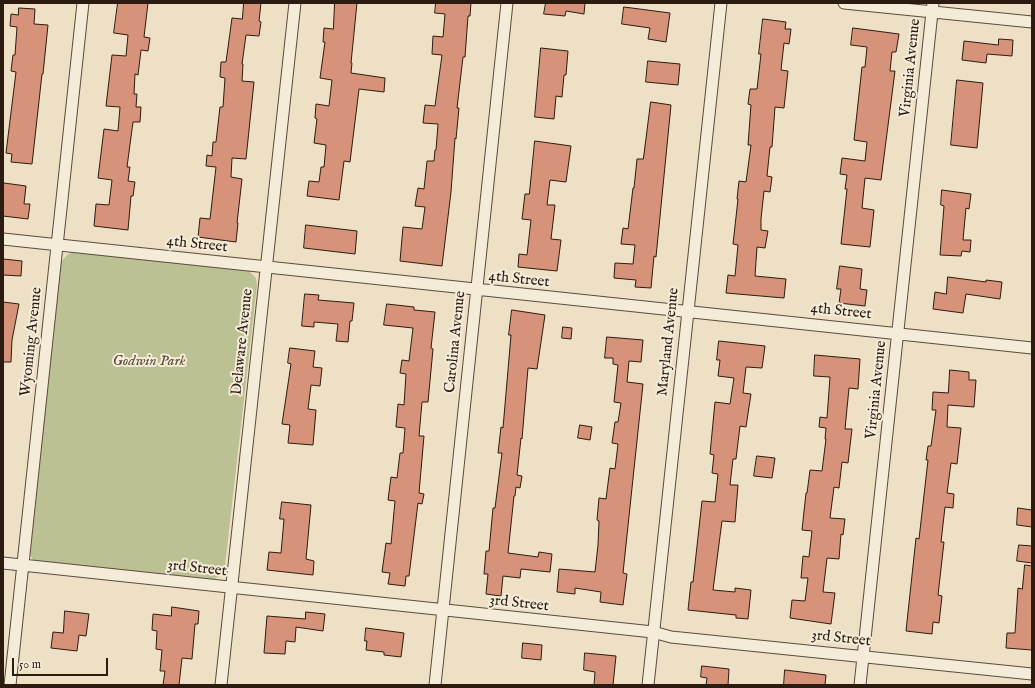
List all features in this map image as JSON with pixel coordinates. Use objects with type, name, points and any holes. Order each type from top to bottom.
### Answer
[{"type":"street","name":"Wyoming Avenue","points":[[10,685],[24,566],[83,3]]},
{"type":"street","name":"Delaware Avenue","points":[[221,685],[295,3]]},
{"type":"street","name":"Carolina Avenue","points":[[435,685],[507,3]]},
{"type":"street","name":"Maryland Avenue","points":[[648,685],[721,3]]},
{"type":"street","points":[[844,3],[933,8],[1032,22]]},
{"type":"street","name":"Virginia Avenue","points":[[860,685],[933,8]]},
{"type":"street","name":"4th Street","points":[[3,239],[1032,348]]},
{"type":"street","name":"3rd Street","points":[[3,564],[653,632],[671,637],[864,655],[1032,674]]},
{"type":"green space","name":"Godwin Park","points":[[72,252],[249,271],[256,278],[257,285],[225,566],[222,575],[214,579],[34,561],[30,555],[61,262]]},
{"type":"building","points":[[118,3],[148,3],[144,37],[150,38],[148,51],[141,50],[138,75],[135,74],[134,94],[137,94],[136,107],[141,107],[140,122],[133,122],[127,167],[130,167],[128,181],[135,182],[133,196],[131,196],[128,230],[94,226],[96,204],[109,205],[112,180],[98,178],[104,129],[118,131],[120,107],[106,106],[112,55],[126,56],[128,35],[114,33]]},
{"type":"building","points":[[244,3],[261,3],[259,21],[261,22],[259,36],[246,35],[242,64],[242,81],[254,82],[246,159],[232,158],[231,177],[242,179],[236,242],[198,237],[200,218],[210,219],[216,167],[206,166],[207,155],[212,156],[213,142],[216,142],[220,107],[223,107],[225,78],[220,77],[221,62],[226,62],[232,18],[242,19]]},
{"type":"building","points":[[335,3],[357,3],[351,73],[385,78],[384,92],[359,89],[350,162],[344,161],[339,200],[307,196],[309,181],[319,182],[321,167],[324,167],[326,145],[314,143],[317,119],[315,118],[316,104],[329,106],[332,80],[320,78],[325,42],[323,42],[324,28],[333,29]]},
{"type":"building","points":[[436,3],[471,3],[470,16],[468,16],[465,57],[463,57],[457,108],[459,108],[442,266],[400,261],[403,227],[422,229],[425,207],[415,206],[418,188],[424,189],[427,161],[434,161],[436,150],[438,124],[423,123],[425,105],[435,106],[442,55],[432,54],[433,36],[443,37],[445,14],[435,13]]},
{"type":"building","points":[[546,3],[585,3],[584,14],[566,11],[565,16],[544,14]]},
{"type":"building","points":[[624,7],[670,13],[666,42],[648,39],[650,28],[622,24]]},
{"type":"building","points":[[19,8],[35,9],[34,24],[48,25],[32,164],[11,162],[12,154],[6,153],[16,72],[11,71],[13,55],[15,55],[17,27],[10,26],[11,14],[18,15]]},
{"type":"building","points":[[763,19],[786,22],[785,29],[791,29],[789,44],[784,43],[781,70],[788,71],[784,108],[775,107],[772,147],[770,147],[767,176],[772,177],[770,192],[764,191],[761,230],[768,231],[765,248],[757,247],[755,276],[786,279],[784,298],[726,293],[728,275],[735,276],[738,245],[733,244],[737,199],[739,181],[746,182],[751,145],[748,145],[751,105],[748,104],[750,89],[757,89]]},
{"type":"building","points":[[853,28],[899,34],[896,52],[892,52],[890,71],[895,71],[881,180],[865,178],[862,208],[874,210],[870,247],[841,244],[847,189],[845,189],[847,175],[840,174],[842,158],[865,161],[867,142],[854,140],[862,67],[865,67],[867,47],[851,45]]},
{"type":"building","points":[[999,39],[1013,40],[1012,56],[987,54],[986,63],[962,60],[964,41],[998,45]]},
{"type":"building","points":[[541,48],[568,51],[562,97],[556,96],[554,119],[535,117]]},
{"type":"building","points":[[648,61],[680,64],[678,85],[646,82]]},
{"type":"building","points":[[957,80],[983,83],[977,148],[951,145]]},
{"type":"building","points":[[651,102],[671,105],[656,257],[654,256],[651,288],[635,287],[636,280],[614,278],[615,263],[633,264],[635,245],[621,244],[623,228],[628,229],[637,159],[643,159]]},
{"type":"building","points":[[535,141],[571,146],[566,182],[550,180],[547,205],[555,205],[551,239],[561,240],[557,271],[518,267],[519,254],[527,255],[531,220],[522,219],[525,194],[529,194]]},
{"type":"building","points":[[4,183],[26,186],[24,204],[30,204],[28,219],[3,216]]},
{"type":"building","points":[[942,190],[971,194],[969,209],[966,208],[963,240],[971,240],[970,252],[962,251],[961,256],[940,255],[944,206],[941,205]]},
{"type":"building","points":[[306,225],[357,231],[355,254],[304,248]]},
{"type":"building","points":[[3,259],[22,261],[21,276],[3,275]]},
{"type":"building","points":[[840,266],[862,269],[860,289],[867,290],[865,306],[839,303],[841,289],[837,289]]},
{"type":"building","points":[[948,277],[986,282],[986,280],[1002,282],[1000,299],[966,294],[963,313],[933,309],[935,292],[946,294]]},
{"type":"building","points":[[305,294],[319,295],[318,300],[354,303],[352,321],[350,321],[348,342],[336,341],[338,324],[314,322],[314,327],[302,326]]},
{"type":"building","points":[[3,302],[19,304],[12,340],[11,362],[3,362]]},
{"type":"building","points":[[387,304],[414,307],[414,310],[435,312],[428,402],[422,402],[419,436],[424,436],[419,493],[424,494],[422,504],[418,503],[409,576],[406,576],[405,586],[388,584],[390,573],[382,572],[386,543],[391,544],[395,501],[388,500],[391,477],[397,478],[400,453],[403,453],[405,428],[396,427],[398,404],[404,405],[406,374],[400,373],[402,360],[409,361],[413,328],[384,325]]},
{"type":"building","points":[[512,310],[545,315],[537,369],[528,368],[522,439],[521,438],[517,475],[522,476],[520,488],[516,487],[514,496],[508,553],[538,557],[539,552],[552,554],[550,572],[521,569],[520,578],[503,576],[501,596],[486,594],[488,574],[484,574],[486,551],[489,551],[493,508],[495,508],[502,453],[498,453],[501,427],[503,428]]},
{"type":"building","points":[[563,327],[572,328],[571,339],[562,338]]},
{"type":"building","points":[[607,337],[643,340],[641,362],[629,361],[627,382],[643,384],[623,573],[627,574],[623,605],[600,602],[601,592],[575,588],[575,594],[557,592],[559,569],[595,572],[598,545],[599,521],[597,520],[599,498],[606,499],[610,468],[615,469],[618,444],[612,443],[615,422],[618,422],[621,403],[614,402],[618,365],[613,364],[613,358],[605,358]]},
{"type":"building","points":[[719,341],[765,346],[762,368],[746,367],[743,393],[751,394],[746,427],[740,426],[736,459],[733,459],[730,485],[738,485],[735,522],[722,521],[713,590],[735,592],[735,588],[751,590],[748,619],[736,618],[736,615],[688,610],[691,582],[693,582],[702,501],[715,502],[718,474],[712,473],[714,455],[710,454],[715,402],[730,404],[734,378],[718,376],[720,360],[717,360]]},
{"type":"building","points":[[290,348],[315,351],[313,367],[322,368],[320,386],[311,385],[308,409],[316,410],[313,445],[288,443],[290,425],[282,424],[291,364],[288,363]]},
{"type":"building","points":[[815,355],[860,359],[858,389],[849,388],[845,429],[852,429],[848,463],[842,462],[839,488],[834,487],[830,518],[845,519],[843,535],[841,534],[839,559],[827,558],[823,592],[835,593],[831,624],[790,618],[792,600],[805,601],[808,578],[801,578],[803,556],[809,557],[812,531],[802,530],[806,493],[810,470],[822,471],[826,439],[826,428],[819,427],[820,417],[827,418],[830,377],[814,376]]},
{"type":"building","points":[[950,370],[969,372],[969,380],[976,380],[974,407],[948,405],[947,427],[961,428],[957,464],[951,463],[947,493],[954,494],[953,508],[945,507],[941,542],[944,542],[938,595],[942,596],[939,623],[933,622],[932,634],[906,631],[916,538],[919,539],[928,460],[926,460],[928,446],[931,446],[936,410],[932,410],[933,392],[948,393]]},
{"type":"building","points":[[580,425],[592,427],[590,440],[578,438]]},
{"type":"building","points":[[757,456],[775,458],[772,478],[754,476]]},
{"type":"building","points":[[282,502],[311,505],[306,559],[314,561],[313,575],[267,570],[269,552],[281,553],[284,519],[280,519]]},
{"type":"building","points":[[1018,508],[1032,510],[1032,527],[1017,525]]},
{"type":"building","points":[[1019,545],[1032,546],[1032,563],[1017,561]]},
{"type":"building","points":[[1025,565],[1032,566],[1032,650],[1006,648],[1007,633],[1015,633],[1018,588],[1022,589]]},
{"type":"building","points":[[172,607],[199,611],[198,624],[195,624],[192,659],[182,658],[179,685],[163,685],[165,671],[160,671],[162,650],[156,649],[157,631],[152,630],[153,614],[171,616]]},
{"type":"building","points":[[65,611],[89,614],[86,636],[79,635],[77,651],[51,648],[53,632],[63,633]]},
{"type":"building","points":[[306,612],[325,614],[323,631],[296,627],[295,642],[286,641],[285,654],[264,653],[267,616],[305,619]]},
{"type":"building","points":[[366,628],[404,633],[401,657],[384,655],[384,652],[366,650]]},
{"type":"building","points":[[523,643],[542,645],[541,660],[522,658]]},
{"type":"building","points":[[585,653],[616,656],[613,685],[594,685],[595,672],[584,670]]},
{"type":"building","points":[[702,666],[729,669],[728,685],[706,685],[707,678],[701,677]]},
{"type":"building","points":[[785,670],[826,675],[825,685],[784,685]]}]
